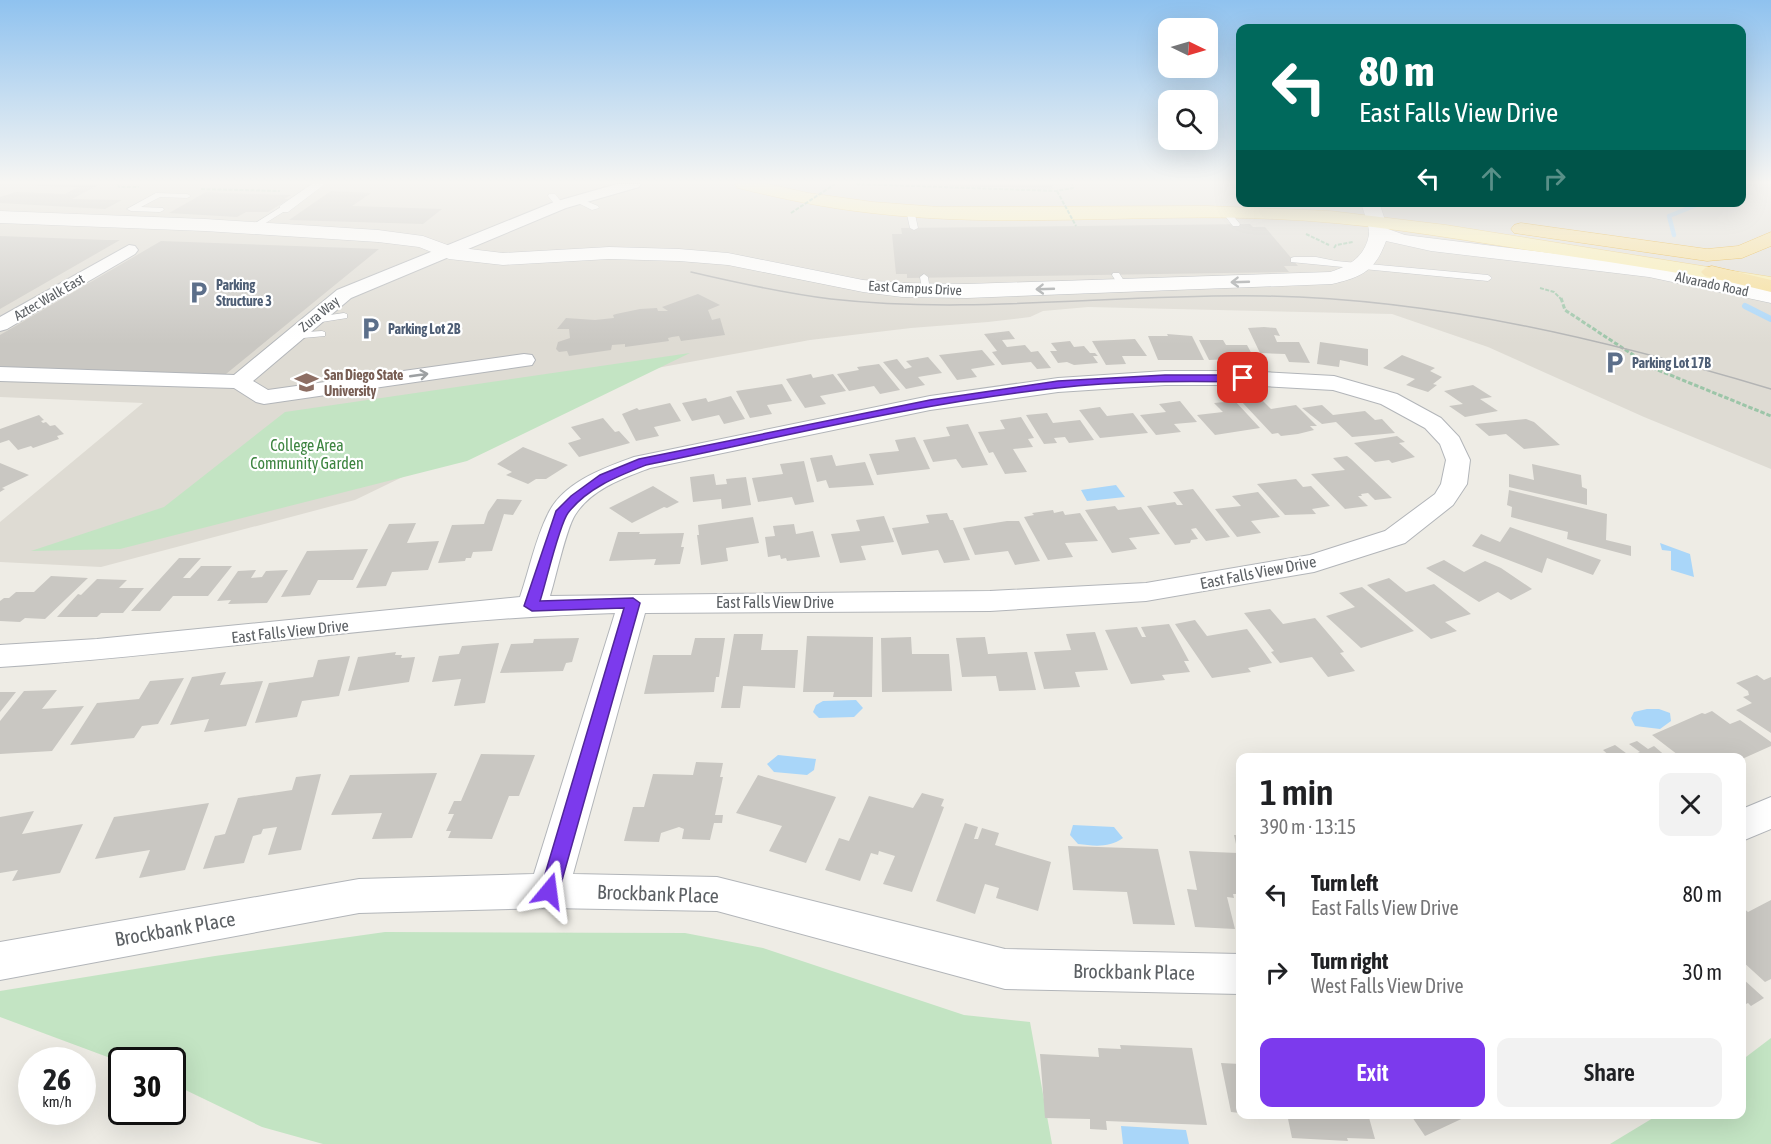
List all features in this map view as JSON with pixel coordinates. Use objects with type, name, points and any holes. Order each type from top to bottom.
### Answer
[{"type":"highway","points":[[1581,237],[1707,255],[1742,252],[1771,238]]},
{"type":"highway","points":[[1712,268],[1750,263],[1771,252]]},
{"type":"highway","points":[[1712,268],[1771,284]]},
{"type":"main road","points":[[1513,237],[1771,276]]},
{"type":"main road","points":[[1562,237],[1712,268]]},
{"type":"street","name":"East Campus Drive","points":[[371,237],[423,242],[449,253],[503,259],[609,253],[679,255],[755,264],[863,286],[925,284],[967,291],[1287,271],[1332,278],[1364,266]]},
{"type":"street","name":"Zura Way","points":[[239,381],[292,336],[316,328],[344,294],[449,253],[481,237]]},
{"type":"street","points":[[1364,266],[1369,259],[1372,237]]},
{"type":"street","name":"Alvarado Road","points":[[1399,237],[1402,240],[1431,245],[1648,271],[1771,296]]},
{"type":"street","name":"Aztec Walk East","points":[[0,325],[129,250]]},
{"type":"street","points":[[0,374],[239,381],[264,397],[524,360]]},
{"type":"street","name":"East Falls View Drive","points":[[0,656],[97,650],[532,606],[633,603],[990,601],[1146,592],[1314,563],[1395,537],[1444,499],[1454,484],[1458,460],[1450,442],[1433,423],[1389,399],[1334,383],[1243,378],[1165,378],[1058,385],[919,405],[643,462],[604,477],[575,498],[561,514],[532,606]]},
{"type":"street","points":[[549,891],[633,603]]},
{"type":"street","points":[[1746,824],[1771,812]]},
{"type":"street","name":"Brockbank Place","points":[[0,961],[359,896],[549,891],[717,894],[1005,969],[1236,974]]},
{"type":"lane","points":[[1364,266],[1488,278]]},
{"type":"lane","points":[[316,328],[344,316]]},
{"type":"path","points":[[1336,245],[1354,242]]},
{"type":"path","points":[[1540,288],[1557,293],[1564,302],[1565,310],[1653,368],[1716,396],[1771,416]]},
{"type":"shaded area","name":"San Diego State University","points":[[0,237],[1771,237],[1771,469],[1644,417],[1488,347],[1392,314],[1088,307],[1043,311],[1030,317],[988,322],[810,340],[646,370],[539,411],[355,500],[101,567],[0,562],[0,522],[143,403],[0,397]]},
{"type":"green space","name":"College Area Community Garden","points":[[690,353],[467,461],[120,549],[31,551],[164,507],[285,412]]},
{"type":"green space","points":[[385,932],[685,933],[763,948],[964,1015],[1030,1022],[1052,1144],[323,1144],[262,1127],[186,1090],[186,1047],[108,1047],[108,1057],[96,1053],[96,1047],[81,1047],[0,1017],[0,991],[215,956]]},
{"type":"green space","points":[[1771,1038],[1771,1144],[1610,1144],[1651,1119],[1746,1119],[1746,1057]]},
{"type":"water","points":[[1116,485],[1125,497],[1087,501],[1081,490]]},
{"type":"water","points":[[1660,543],[1690,554],[1694,577],[1671,570],[1671,551],[1662,550]]},
{"type":"water","points":[[856,700],[863,708],[854,717],[819,718],[813,712],[816,705],[823,701]]},
{"type":"water","points":[[1659,709],[1670,713],[1671,721],[1660,729],[1635,726],[1631,718],[1634,712]]},
{"type":"water","points":[[778,755],[816,759],[814,770],[807,775],[774,772],[767,764]]},
{"type":"water","points":[[1073,825],[1114,827],[1123,838],[1107,845],[1078,844],[1070,835]]},
{"type":"water","points":[[1121,1126],[1186,1130],[1189,1144],[1123,1144]]},
{"type":"building","points":[[0,237],[120,240],[0,309]]},
{"type":"building","points":[[892,237],[1274,237],[1298,266],[1284,266],[1289,272],[907,278],[907,274],[896,274]]},
{"type":"building","name":"Parking Structure 3","points":[[161,241],[379,249],[221,378],[0,368],[0,335]]},
{"type":"building","points":[[698,294],[720,305],[708,310],[712,320],[720,318],[725,335],[681,341],[679,336],[668,338],[669,341],[625,347],[625,344],[612,345],[611,350],[569,356],[567,351],[559,352],[556,349],[558,342],[570,338],[569,329],[557,329],[566,318],[595,320],[614,318],[613,315],[640,309],[657,308],[658,311],[668,311],[662,307]]},
{"type":"building","points":[[1248,328],[1276,328],[1280,336],[1274,335],[1277,342],[1299,342],[1310,363],[1289,362],[1285,354],[1260,353]]},
{"type":"building","points":[[1009,331],[1015,339],[1002,340],[1007,347],[1025,345],[1031,352],[1038,351],[1051,368],[1037,369],[1031,362],[1002,365],[992,352],[997,351],[984,334]]},
{"type":"building","points":[[1167,334],[1192,336],[1204,360],[1158,360],[1148,336],[1168,336]]},
{"type":"building","points":[[1135,339],[1147,356],[1122,356],[1126,364],[1106,365],[1092,341]]},
{"type":"building","points":[[1199,340],[1223,340],[1226,345],[1247,345],[1254,358],[1209,360]]},
{"type":"building","points":[[1070,341],[1074,347],[1084,346],[1090,353],[1095,353],[1098,356],[1093,356],[1098,363],[1074,365],[1067,362],[1058,363],[1050,351],[1057,351],[1051,343]]},
{"type":"building","points":[[1320,342],[1368,349],[1368,366],[1340,360],[1339,367],[1317,364]]},
{"type":"building","points":[[982,350],[995,365],[971,369],[977,377],[957,380],[939,355]]},
{"type":"building","points":[[1402,355],[1435,368],[1430,371],[1442,377],[1433,384],[1437,385],[1428,392],[1406,385],[1415,379],[1383,368]]},
{"type":"building","points":[[928,357],[942,373],[918,377],[925,385],[906,389],[883,362],[897,359],[905,369],[912,367],[906,361]]},
{"type":"building","points":[[879,364],[900,390],[880,394],[874,386],[849,391],[837,374],[859,370],[857,367]]},
{"type":"building","points":[[811,374],[813,378],[833,374],[846,391],[820,396],[826,404],[805,408],[786,379]]},
{"type":"building","points":[[782,384],[792,401],[767,405],[772,414],[750,418],[736,391]]},
{"type":"building","points":[[1473,385],[1492,397],[1480,399],[1498,411],[1465,417],[1449,406],[1463,404],[1444,391]]},
{"type":"building","points":[[731,396],[745,419],[724,424],[719,415],[692,421],[682,403],[706,398],[708,402]]},
{"type":"building","points":[[1262,400],[1271,409],[1296,405],[1317,426],[1310,426],[1314,430],[1298,434],[1281,436],[1278,433],[1272,434],[1242,402]]},
{"type":"building","points":[[1180,401],[1197,422],[1174,424],[1181,432],[1156,435],[1140,415],[1166,412],[1159,404]]},
{"type":"building","points":[[1235,401],[1260,428],[1215,435],[1197,415],[1223,412],[1214,403]]},
{"type":"building","points":[[670,403],[681,421],[654,427],[659,436],[636,441],[622,414],[637,408],[639,410]]},
{"type":"building","points":[[1322,405],[1333,415],[1365,411],[1375,420],[1382,419],[1395,433],[1352,437],[1336,422],[1322,424],[1302,408]]},
{"type":"building","points":[[1100,407],[1107,416],[1133,413],[1148,433],[1100,438],[1079,410]]},
{"type":"building","points":[[1047,413],[1053,423],[1080,420],[1094,440],[1069,443],[1065,437],[1054,438],[1057,443],[1044,444],[1026,415]]},
{"type":"building","points":[[39,415],[44,420],[41,421],[43,423],[46,422],[50,426],[55,425],[64,434],[57,436],[59,439],[33,448],[31,446],[18,450],[9,440],[0,443],[0,429]]},
{"type":"building","points":[[1021,417],[1034,438],[1028,439],[1033,447],[1013,449],[1027,472],[1005,474],[993,452],[989,453],[978,432],[1005,429],[1000,420]]},
{"type":"building","points":[[603,418],[615,432],[619,431],[630,443],[579,457],[568,443],[581,439],[571,427]]},
{"type":"building","points":[[1526,419],[1534,422],[1560,445],[1524,449],[1506,434],[1489,436],[1475,424]]},
{"type":"building","points":[[968,424],[988,465],[962,468],[956,459],[933,462],[923,440],[950,436],[946,427]]},
{"type":"building","points":[[1397,436],[1405,442],[1399,443],[1415,457],[1392,463],[1389,460],[1375,462],[1354,443]]},
{"type":"building","points":[[915,437],[930,469],[877,475],[869,454],[899,451],[895,440]]},
{"type":"building","points":[[523,447],[568,465],[546,479],[536,479],[528,484],[506,475],[512,472],[497,464]]},
{"type":"building","points":[[832,455],[836,466],[865,462],[874,485],[829,488],[826,480],[817,482],[810,458]]},
{"type":"building","points":[[1347,456],[1392,498],[1375,500],[1368,493],[1361,494],[1362,496],[1358,496],[1368,506],[1345,509],[1311,474],[1345,470],[1333,458]]},
{"type":"building","points":[[804,461],[814,502],[795,505],[792,497],[758,502],[752,478],[783,474],[780,464]]},
{"type":"building","points":[[0,463],[29,475],[2,488],[5,489],[0,492]]},
{"type":"building","points":[[1532,464],[1581,475],[1582,487],[1587,489],[1587,505],[1509,487],[1509,474],[1534,480]]},
{"type":"building","points":[[714,474],[716,485],[727,484],[726,479],[746,477],[751,505],[722,509],[721,499],[693,502],[690,477]]},
{"type":"building","points":[[1296,479],[1303,487],[1311,486],[1330,506],[1312,509],[1316,514],[1285,515],[1257,484]]},
{"type":"building","points":[[653,486],[679,502],[632,523],[609,508]]},
{"type":"building","points":[[1193,489],[1230,537],[1206,541],[1196,528],[1191,529],[1198,539],[1191,540],[1190,543],[1175,545],[1147,506],[1175,502],[1177,505],[1183,505],[1173,492]]},
{"type":"building","points":[[1509,490],[1607,514],[1606,540],[1631,546],[1631,556],[1567,539],[1568,532],[1511,517],[1512,507],[1507,505]]},
{"type":"building","points":[[1258,492],[1280,517],[1251,521],[1261,533],[1237,537],[1215,509],[1241,506],[1232,496]]},
{"type":"building","points":[[497,499],[522,500],[513,515],[504,514],[492,551],[473,552],[471,558],[466,558],[465,561],[438,563],[452,525],[484,524],[488,512]]},
{"type":"building","points":[[1115,506],[1118,510],[1141,507],[1160,534],[1129,538],[1137,549],[1112,553],[1085,510]]},
{"type":"building","points":[[1053,510],[1054,513],[1063,511],[1065,515],[1080,513],[1098,541],[1065,543],[1073,557],[1048,560],[1024,517],[1034,515],[1032,513]]},
{"type":"building","points":[[947,513],[950,520],[953,520],[970,560],[944,563],[938,550],[902,555],[892,528],[929,523],[926,515]]},
{"type":"building","points":[[884,516],[894,542],[861,546],[866,560],[840,563],[831,534],[860,531],[856,520]]},
{"type":"building","points":[[753,517],[759,543],[726,548],[728,561],[701,565],[698,525]]},
{"type":"building","points":[[1019,521],[1040,561],[1015,565],[1008,551],[975,555],[963,528]]},
{"type":"building","points":[[416,523],[407,543],[439,541],[428,570],[392,572],[386,586],[356,588],[389,524]]},
{"type":"building","points":[[794,524],[796,534],[813,531],[820,557],[787,561],[786,558],[781,559],[780,555],[768,557],[765,537],[775,536],[773,526]]},
{"type":"building","points":[[1510,527],[1601,560],[1593,575],[1547,558],[1542,573],[1472,546],[1481,534],[1500,542]]},
{"type":"building","points":[[618,532],[684,533],[680,564],[654,565],[656,559],[609,561]]},
{"type":"building","points":[[368,549],[353,580],[318,580],[310,595],[281,597],[307,551]]},
{"type":"building","points":[[179,558],[201,558],[183,578],[190,578],[201,566],[232,566],[208,596],[173,596],[160,611],[131,611]]},
{"type":"building","points":[[1444,560],[1464,572],[1485,561],[1501,568],[1532,589],[1511,600],[1498,592],[1479,602],[1426,568]]},
{"type":"building","points":[[256,570],[251,578],[262,577],[266,571],[288,570],[267,603],[228,604],[231,600],[217,601],[238,571]]},
{"type":"building","points":[[51,576],[88,578],[45,619],[25,618],[20,622],[0,621],[0,601],[16,592],[34,592]]},
{"type":"building","points":[[1389,578],[1406,592],[1434,584],[1471,614],[1445,622],[1457,631],[1431,639],[1367,585]]},
{"type":"building","points":[[97,579],[127,580],[119,588],[144,588],[123,613],[101,613],[97,617],[57,617],[78,594],[81,595]]},
{"type":"building","points":[[1362,587],[1414,631],[1361,648],[1326,616],[1355,607],[1339,593]]},
{"type":"building","points":[[1270,609],[1283,624],[1315,618],[1344,652],[1340,653],[1355,671],[1328,677],[1312,657],[1280,663],[1271,652],[1274,651],[1244,613]]},
{"type":"building","points":[[1195,620],[1207,636],[1247,629],[1272,663],[1248,668],[1251,672],[1212,678],[1175,624]]},
{"type":"building","points":[[1169,624],[1189,661],[1184,661],[1190,672],[1162,675],[1165,680],[1131,684],[1105,630],[1137,627],[1142,637],[1146,637],[1141,627]]},
{"type":"building","points":[[1095,632],[1108,670],[1075,672],[1080,687],[1044,689],[1034,652],[1071,650],[1066,634]]},
{"type":"building","points":[[734,634],[763,634],[761,650],[798,650],[795,688],[743,686],[740,708],[721,708]]},
{"type":"building","points":[[807,636],[873,637],[872,697],[833,697],[834,692],[803,692]]},
{"type":"building","points":[[911,637],[912,654],[949,654],[952,691],[882,692],[881,638]]},
{"type":"building","points":[[985,637],[988,654],[1027,652],[1036,690],[999,691],[996,676],[962,677],[956,638]]},
{"type":"building","points":[[579,638],[572,662],[566,663],[563,671],[500,673],[511,644],[533,643],[534,639]]},
{"type":"building","points":[[695,638],[725,638],[719,677],[716,677],[714,692],[644,694],[653,655],[691,655]]},
{"type":"building","points":[[499,643],[485,703],[454,706],[461,679],[432,682],[439,656],[459,654],[462,646]]},
{"type":"building","points":[[396,652],[395,655],[402,655],[401,658],[415,657],[409,682],[348,691],[358,657]]},
{"type":"building","points":[[350,656],[339,696],[302,701],[297,717],[255,723],[269,683],[313,677],[318,660]]},
{"type":"building","points":[[226,672],[220,685],[263,681],[246,726],[204,732],[209,719],[170,725],[192,677]]},
{"type":"building","points":[[1757,675],[1764,680],[1771,677],[1771,733],[1736,710],[1752,703],[1743,697],[1749,695],[1748,691],[1736,683]]},
{"type":"building","points":[[184,678],[158,724],[142,726],[134,738],[70,745],[97,703],[139,699],[150,681]]},
{"type":"building","points":[[57,690],[42,709],[84,706],[52,751],[0,754],[0,721],[24,691]]},
{"type":"building","points":[[0,692],[16,692],[0,712]]},
{"type":"building","points":[[1712,711],[1730,724],[1740,720],[1771,742],[1771,746],[1746,757],[1746,753],[1675,753],[1652,735],[1702,713]]},
{"type":"building","points":[[1637,741],[1648,749],[1654,746],[1662,753],[1638,753],[1640,752],[1629,744]]},
{"type":"building","points":[[1615,745],[1626,753],[1606,753],[1603,750]]},
{"type":"building","points":[[481,754],[535,755],[519,796],[509,796],[492,839],[448,838],[451,831],[446,831],[454,814],[448,814],[454,801],[461,801]]},
{"type":"building","points":[[696,762],[723,763],[720,777],[723,777],[715,815],[723,815],[722,823],[714,823],[710,840],[682,839],[684,829],[679,827],[661,833],[659,842],[624,841],[633,807],[644,807],[653,774],[693,775]]},
{"type":"building","points":[[437,773],[412,838],[372,839],[382,813],[331,815],[350,775]]},
{"type":"building","points":[[321,774],[301,850],[268,855],[277,827],[263,829],[261,834],[253,836],[244,863],[203,869],[215,836],[225,834],[238,798],[292,790],[296,777]]},
{"type":"building","points":[[758,775],[836,797],[806,863],[769,851],[782,826],[736,813]]},
{"type":"building","points":[[922,793],[944,799],[941,806],[944,807],[912,892],[883,884],[895,856],[879,851],[878,855],[871,853],[860,881],[825,870],[839,838],[849,841],[869,796],[913,808]]},
{"type":"building","points":[[209,803],[185,870],[139,878],[150,850],[95,859],[114,817]]},
{"type":"building","points":[[34,811],[22,834],[83,824],[60,873],[12,881],[18,870],[0,873],[0,817]]},
{"type":"building","points":[[965,823],[978,827],[974,839],[978,839],[982,828],[999,833],[995,845],[1051,862],[1038,911],[996,898],[999,888],[985,884],[975,914],[936,901]]},
{"type":"building","points":[[1068,846],[1158,849],[1175,925],[1133,924],[1127,892],[1073,890]]},
{"type":"building","points":[[1189,851],[1236,853],[1236,894],[1233,894],[1234,898],[1227,897],[1235,929],[1195,927],[1187,889],[1197,890]]},
{"type":"building","points":[[1771,900],[1771,979],[1765,982],[1746,965],[1746,910],[1748,912]]},
{"type":"building","points":[[1746,982],[1764,998],[1751,1006],[1746,1004]]},
{"type":"building","points":[[1120,1045],[1192,1048],[1207,1125],[1106,1121],[1107,1130],[1090,1129],[1090,1119],[1045,1118],[1040,1054],[1099,1057],[1098,1048],[1121,1049]]},
{"type":"building","points":[[1221,1063],[1236,1064],[1236,1113],[1231,1112]]},
{"type":"building","points":[[1288,1119],[1369,1119],[1375,1139],[1347,1138],[1348,1141],[1292,1138]]},
{"type":"building","points":[[1413,1119],[1461,1119],[1425,1136]]},
{"type":"waterway","points":[[1745,306],[1771,319]]},
{"type":"tram line","points":[[691,272],[795,294],[885,303],[994,304],[1157,297],[1265,296],[1394,305],[1521,325],[1584,339],[1771,389]]},
{"type":"place","name":"Parking Structure 3","points":[[198,293]]},
{"type":"place","name":"Parking Lot 2B","points":[[370,329]]},
{"type":"place","name":"Parking Lot 17B","points":[[1614,363]]},
{"type":"place","name":"San Diego State University","points":[[306,383]]},
{"type":"route","points":[[549,891],[633,603],[532,606],[561,514],[575,498],[604,477],[643,462],[930,403],[1058,385],[1165,378],[1243,378]]}]
